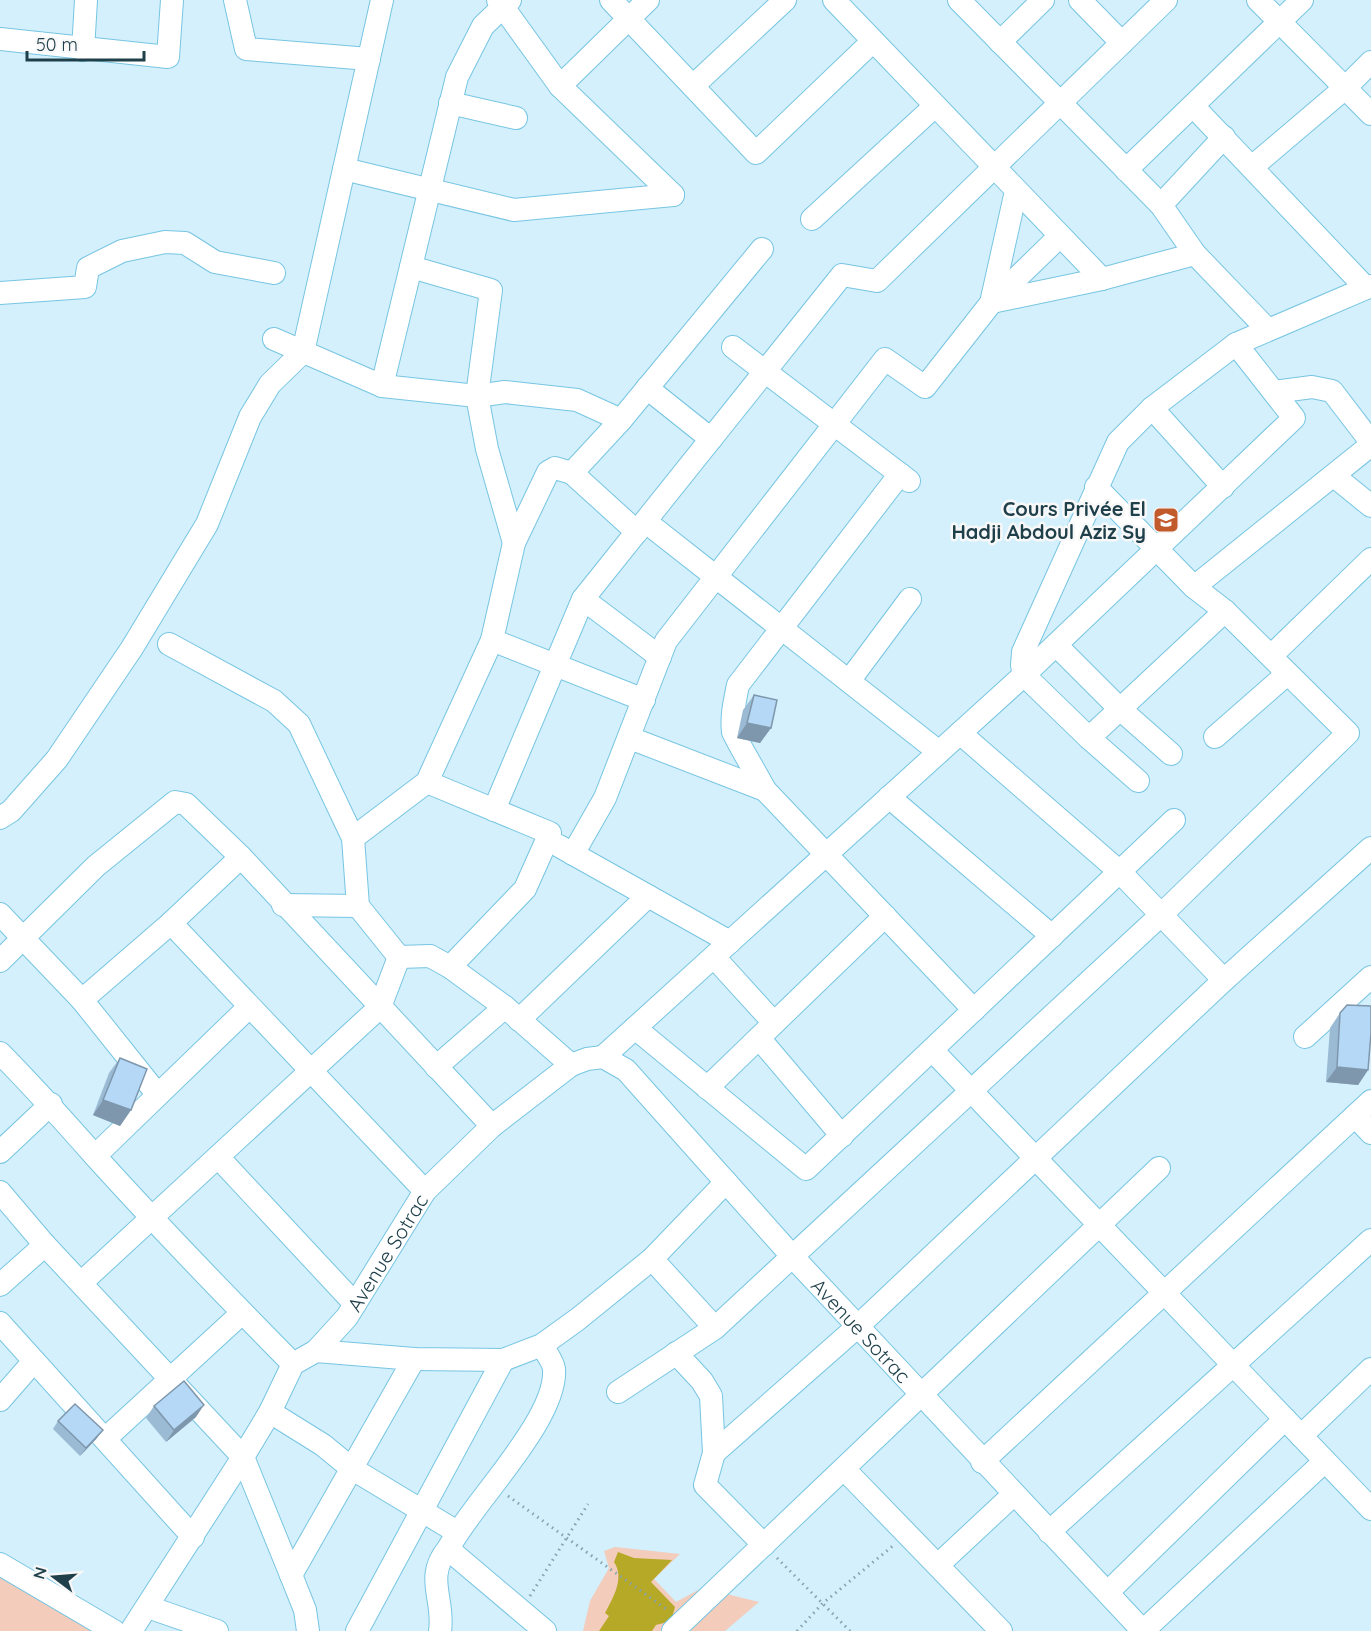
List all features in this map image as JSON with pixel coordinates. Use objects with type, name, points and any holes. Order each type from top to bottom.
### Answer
[{"type":"street","points":[[83,50],[86,0]]},
{"type":"street","points":[[0,39],[83,50],[168,57],[172,0]]},
{"type":"street","points":[[236,0],[246,49],[369,59]]},
{"type":"street","points":[[0,818],[11,811],[57,759],[132,648],[207,524],[250,417],[270,384],[303,352],[382,0]]},
{"type":"street","points":[[611,0],[756,153],[873,41]]},
{"type":"street","points":[[560,86],[648,0]]},
{"type":"street","points":[[693,86],[785,0]]},
{"type":"street","points":[[834,0],[1102,279]]},
{"type":"street","points":[[959,0],[1161,205],[1195,254],[1267,329]]},
{"type":"street","points":[[1000,42],[1043,0]]},
{"type":"street","points":[[1080,0],[1122,43]]},
{"type":"street","points":[[494,810],[583,599],[763,370],[842,275],[877,280],[1166,0]]},
{"type":"street","points":[[1258,0],[1371,114]]},
{"type":"street","points":[[1126,170],[1194,107],[1302,0]]},
{"type":"street","points":[[344,169],[430,189],[514,210],[673,195],[560,86],[504,2],[483,26],[457,76],[450,103],[430,189],[382,386]]},
{"type":"street","points":[[1252,166],[1345,88],[1371,62]]},
{"type":"street","points":[[450,103],[516,118]]},
{"type":"street","points":[[812,219],[935,106]]},
{"type":"street","points":[[1138,780],[1089,738],[1024,675],[1022,665],[1023,652],[1096,488],[1118,442],[1152,408],[1236,344],[1369,287],[1194,107]]},
{"type":"street","points":[[1161,205],[1224,137]]},
{"type":"street","points":[[991,303],[1016,190]]},
{"type":"street","points":[[573,854],[605,798],[666,641],[885,359],[925,387],[991,303],[1060,236]]},
{"type":"street","points":[[0,293],[85,287],[88,268],[122,251],[165,242],[185,243],[215,262],[274,273]]},
{"type":"street","points":[[572,473],[621,420],[762,249]]},
{"type":"street","points":[[991,303],[1102,279],[1195,254]]},
{"type":"street","points":[[411,267],[491,290],[477,396],[486,449],[514,543]]},
{"type":"street","points":[[274,339],[382,386],[477,396],[505,392],[577,400],[621,420]]},
{"type":"street","points":[[603,1057],[1024,675],[1158,550],[1294,418],[1236,344]]},
{"type":"street","points":[[733,347],[904,478],[781,627],[738,685],[733,735],[744,748],[765,790],[974,1010]]},
{"type":"street","points":[[1194,586],[1334,476],[1371,443],[1332,391],[1312,387],[1274,392]]},
{"type":"street","points":[[647,388],[711,439]]},
{"type":"street","points":[[1152,408],[1223,487]]},
{"type":"street","points":[[353,838],[427,782],[492,640],[514,543],[548,472],[555,468],[572,473],[641,527],[716,576],[939,752]]},
{"type":"street","points":[[1334,476],[1371,506]]},
{"type":"street","points":[[618,1392],[715,1328],[1161,915],[1348,733],[1224,611],[1194,586],[1096,488]]},
{"type":"street","points":[[1271,656],[1371,558]]},
{"type":"street","points":[[583,599],[660,657]]},
{"type":"street","points":[[849,681],[910,599]]},
{"type":"street","points":[[1089,738],[1224,611]]},
{"type":"street","points":[[492,640],[644,700]]},
{"type":"street","points":[[169,644],[274,701],[299,724],[353,838],[358,906],[399,957]]},
{"type":"street","points":[[1056,645],[1120,710],[1171,754]]},
{"type":"street","points":[[1215,736],[1287,674]]},
{"type":"street","points":[[960,733],[1120,872],[1224,980]]},
{"type":"street","points":[[630,738],[765,790]]},
{"type":"street","points":[[427,782],[550,833],[525,889],[450,967]]},
{"type":"street","points":[[889,797],[1052,936]]},
{"type":"street","points":[[0,961],[96,866],[175,802],[186,804],[241,857],[283,905],[492,1126]]},
{"type":"street","points":[[635,1028],[806,1169],[1174,820]]},
{"type":"street","points":[[547,839],[648,896],[722,950],[766,1030],[842,1136]]},
{"type":"street","points":[[714,1453],[857,1327],[1224,980],[1371,848]]},
{"type":"street","points":[[82,1000],[171,924],[241,857]]},
{"type":"street","points":[[436,1067],[512,1013],[648,896]]},
{"type":"street","points":[[283,905],[358,906]]},
{"type":"street","points":[[0,914],[82,1000],[158,1095]]},
{"type":"street","points":[[707,1088],[885,916]]},
{"type":"street","points":[[171,924],[425,1191]]},
{"type":"street","points":[[399,957],[430,956],[450,967],[512,1013],[571,1065]]},
{"type":"street","points":[[81,1283],[380,1007],[399,957]]},
{"type":"street","points":[[1305,1037],[1344,998],[1371,977]]},
{"type":"street","points":[[1344,998],[1364,1017]]},
{"type":"street","points":[[95,1156],[249,1007]]},
{"type":"street","points":[[932,1050],[1371,1509]]},
{"type":"street","points":[[0,1053],[51,1104],[95,1156],[293,1364]]},
{"type":"street","name":"Avenue Sotrac","points":[[316,1351],[355,1304],[425,1191],[492,1126],[571,1065],[603,1057],[626,1070],[857,1327],[1013,1495],[1108,1592],[1133,1628]]},
{"type":"street","points":[[0,1152],[51,1104]]},
{"type":"street","points":[[982,1462],[1363,1108],[1371,1133]]},
{"type":"street","points":[[218,1157],[355,1304]]},
{"type":"street","points":[[678,1626],[1101,1226],[1159,1168]]},
{"type":"street","points":[[131,1631],[243,1457],[270,1412],[293,1364],[316,1351],[414,1359],[503,1360],[542,1345],[652,1259],[726,1182]]},
{"type":"street","points":[[0,1192],[45,1245],[243,1457],[291,1575],[304,1610],[308,1631]]},
{"type":"street","points":[[1049,1532],[1371,1240]]},
{"type":"street","points":[[0,1285],[45,1245]]},
{"type":"street","points":[[652,1259],[715,1328]]},
{"type":"street","points":[[105,1439],[242,1313]]},
{"type":"street","points":[[0,1323],[193,1537]]},
{"type":"street","points":[[440,1631],[435,1575],[439,1560],[492,1485],[523,1446],[553,1384],[554,1367],[542,1345]]},
{"type":"street","points":[[676,1353],[702,1381],[711,1396],[714,1453],[705,1485],[764,1545]]},
{"type":"street","points":[[291,1575],[414,1359]]},
{"type":"street","points":[[357,1631],[503,1360]]},
{"type":"street","points":[[0,1400],[34,1361]]},
{"type":"street","points":[[1108,1592],[1293,1427],[1370,1371]]},
{"type":"street","points":[[270,1412],[323,1445],[351,1468],[423,1511],[542,1630]]},
{"type":"street","points":[[1133,1628],[1325,1461]]},
{"type":"street","points":[[844,1469],[938,1565],[994,1629]]},
{"type":"street","points":[[938,1565],[1013,1495]]},
{"type":"street","points":[[0,1564],[114,1631]]},
{"type":"street","points":[[147,1607],[152,1631]]},
{"type":"street","points":[[147,1607],[217,1631]]},
{"type":"path","points":[[492,1485],[566,1538],[678,1626]]},
{"type":"path","points":[[521,1610],[588,1504]]},
{"type":"path","points":[[797,1631],[822,1604],[907,1534]]},
{"type":"path","points":[[764,1545],[850,1631]]},
{"type":"shaded area","points":[[615,1547],[680,1554],[654,1579],[676,1602],[702,1588],[759,1602],[725,1631],[583,1631],[590,1601],[609,1568],[604,1551]]},
{"type":"shaded area","points":[[618,1552],[634,1558],[672,1560],[651,1582],[675,1607],[671,1621],[656,1625],[652,1631],[599,1631],[609,1616],[605,1613],[617,1588],[618,1575],[614,1562]]},
{"type":"shaded area","points":[[0,1576],[92,1631],[0,1631]]},
{"type":"building","points":[[754,695],[777,700],[771,728],[747,723]]},
{"type":"building","points":[[1347,1005],[1371,1006],[1368,1070],[1337,1067],[1340,1013]]},
{"type":"building","points":[[120,1058],[147,1069],[131,1110],[103,1100]]},
{"type":"building","points":[[184,1381],[204,1405],[174,1430],[154,1406]]},
{"type":"building","points":[[75,1404],[103,1430],[86,1448],[58,1421]]},
{"type":"place","name":"Cours Privée El Hadji Abdoul Aziz Sy","points":[[1166,520]]}]
